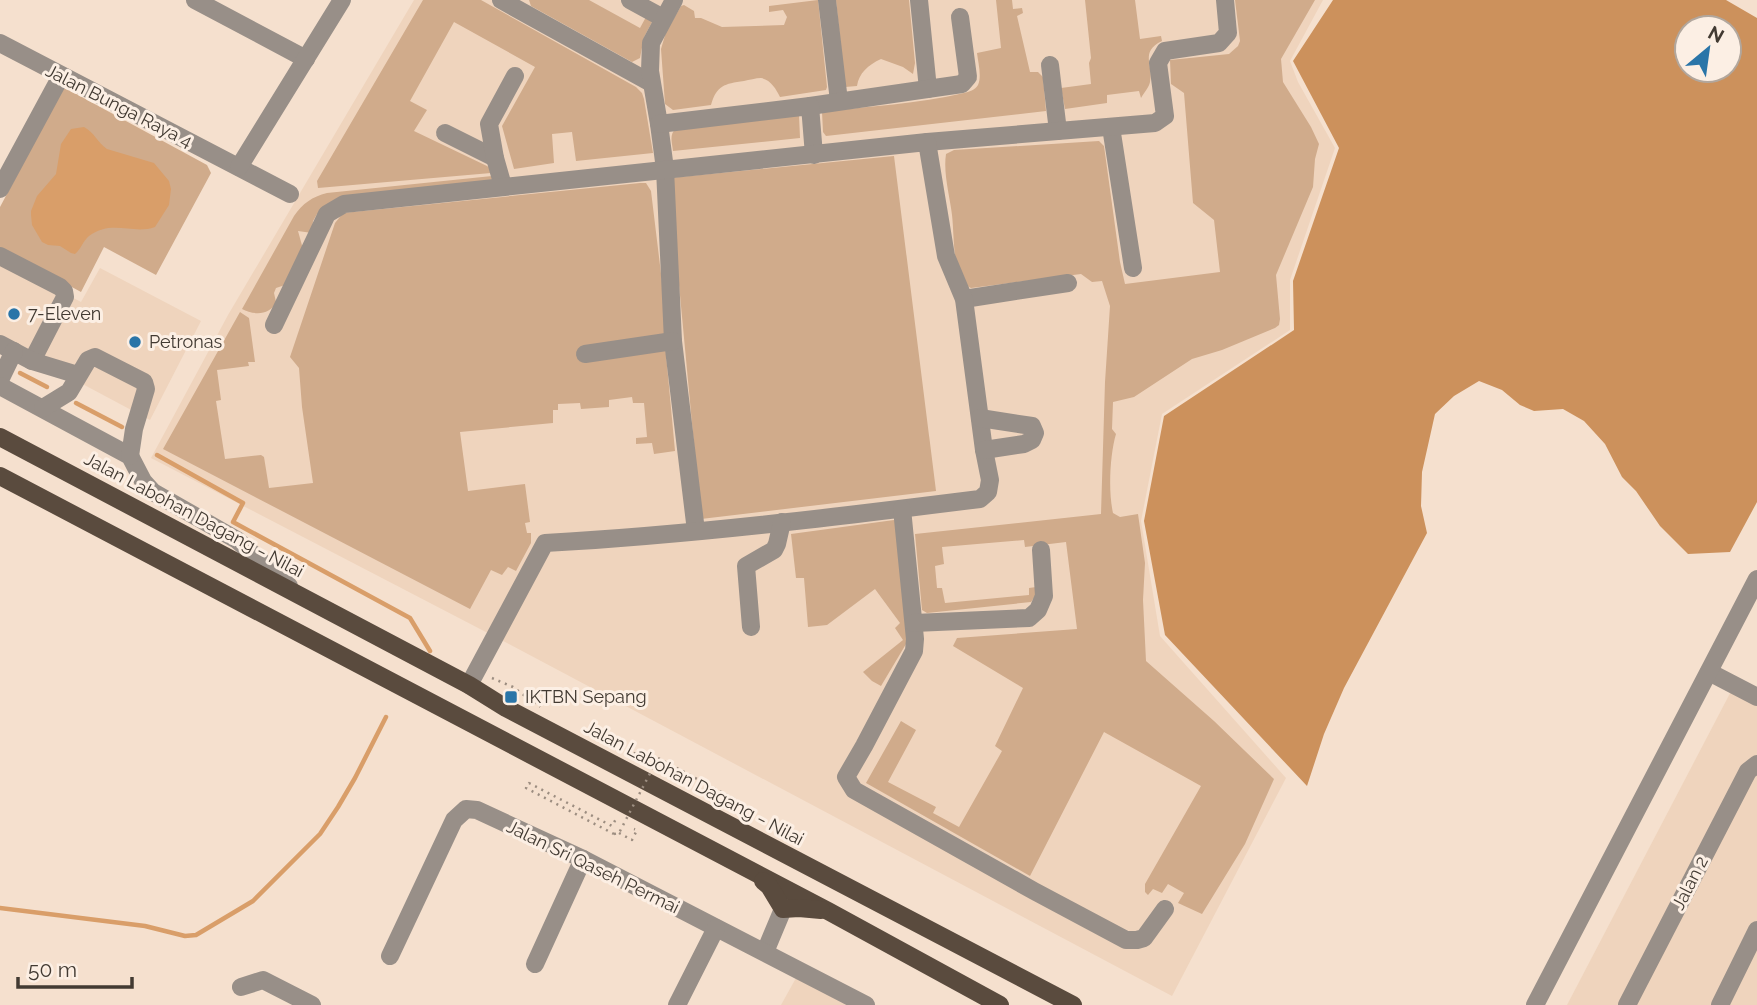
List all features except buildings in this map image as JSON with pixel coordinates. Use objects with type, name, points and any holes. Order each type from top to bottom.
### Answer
[{"type":"main road","name":"Jalan Labohan Dagang ‒ Nilai","points":[[0,437],[297,593],[506,708],[1073,1005]]},
{"type":"main road","points":[[0,476],[751,870],[1000,1005]]},
{"type":"main road","points":[[751,870],[769,886],[783,909],[828,911]]},
{"type":"street","points":[[195,0],[306,58]]},
{"type":"street","points":[[239,167],[342,0]]},
{"type":"street","points":[[501,0],[651,83]]},
{"type":"street","points":[[630,0],[663,18]]},
{"type":"street","points":[[674,0],[652,43],[650,71],[665,169],[673,341],[696,531]]},
{"type":"street","points":[[827,0],[839,101]]},
{"type":"street","points":[[919,0],[928,89]]},
{"type":"street","points":[[274,325],[327,214],[344,204],[927,142],[1155,123],[1165,116],[1158,63],[1165,51],[1219,43],[1228,33],[1225,0]]},
{"type":"street","points":[[659,124],[962,84],[968,77],[960,17]]},
{"type":"street","name":"Jalan Bunga Raya 4","points":[[0,43],[290,194]]},
{"type":"street","points":[[1050,65],[1058,131]]},
{"type":"street","points":[[1,185],[61,76]]},
{"type":"street","points":[[503,186],[489,124],[515,76]]},
{"type":"street","points":[[810,106],[814,155]]},
{"type":"street","points":[[1111,127],[1133,268]]},
{"type":"street","points":[[445,133],[495,158]]},
{"type":"street","points":[[468,685],[545,543],[696,531],[902,509],[980,499],[988,492],[990,480],[964,299],[946,256],[927,142]]},
{"type":"street","points":[[0,256],[60,287],[64,292],[65,296],[32,361]]},
{"type":"street","points":[[964,299],[1068,283]]},
{"type":"street","points":[[585,354],[673,341]]},
{"type":"street","points":[[0,380],[7,347],[32,361],[78,375]]},
{"type":"street","points":[[43,408],[69,391],[88,360],[95,357],[144,382],[146,388],[134,429],[130,456]]},
{"type":"street","points":[[0,386],[130,456],[143,481],[153,492],[237,540],[297,593]]},
{"type":"street","points":[[980,418],[1032,426],[1035,433],[1032,440],[1024,444],[984,450]]},
{"type":"street","points":[[902,509],[914,623],[914,651],[846,777],[854,790],[1126,940],[1144,938],[1165,909]]},
{"type":"street","points":[[751,627],[746,566],[774,550],[782,522]]},
{"type":"street","points":[[914,623],[1029,618],[1038,610],[1044,596],[1041,550]]},
{"type":"street","points":[[1535,1005],[1757,579]]},
{"type":"street","points":[[1709,671],[1757,697]]},
{"type":"street","name":"Jalan 2","points":[[1635,1002],[1748,771],[1757,764]]},
{"type":"street","name":"Jalan Sri Qaseh Permai","points":[[390,956],[454,820],[466,810],[477,810],[583,859],[866,1005]]},
{"type":"street","points":[[535,964],[583,859]]},
{"type":"street","points":[[765,952],[783,909]]},
{"type":"street","points":[[677,1005],[716,929]]},
{"type":"street","points":[[1720,1005],[1757,930]]},
{"type":"street","points":[[241,987],[263,980],[312,1005]]},
{"type":"path","points":[[617,754],[624,747],[655,766]]},
{"type":"path","points":[[619,833],[658,758],[742,803],[739,808],[671,772],[664,774]]},
{"type":"path","points":[[529,783],[612,826],[615,819],[636,830],[632,839],[619,833],[614,834],[526,788],[529,783]]},
{"type":"shaded area","points":[[414,0],[1323,0],[1290,61],[1298,82],[1335,148],[1290,280],[1290,330],[1162,414],[1141,521],[1160,636],[1286,778],[1172,996],[507,643],[151,458],[228,315]]},
{"type":"shaded area","points":[[423,0],[481,0],[636,87],[644,99],[653,153],[576,161],[572,132],[552,134],[554,163],[514,169],[502,126],[535,67],[454,22],[410,101],[427,110],[414,131],[487,166],[491,173],[318,188],[317,181]]},
{"type":"shaded area","points":[[529,0],[589,0],[640,28],[649,16],[652,22],[644,37],[640,58],[632,62],[531,6]]},
{"type":"shaded area","points":[[818,0],[826,90],[780,97],[770,83],[759,78],[722,87],[711,105],[673,110],[665,104],[661,49],[666,32],[681,6],[694,11],[695,18],[722,27],[784,25],[787,17],[783,10],[769,12],[769,6]]},
{"type":"shaded area","points":[[836,0],[909,0],[915,63],[913,74],[881,59],[865,70],[857,86],[845,87]]},
{"type":"shaded area","points":[[996,0],[1012,0],[1013,9],[1022,8],[1023,13],[1017,16],[1030,72],[1038,72],[1043,77],[1046,111],[826,136],[823,132],[822,112],[929,100],[966,93],[975,88],[980,77],[977,53],[1001,48]]},
{"type":"shaded area","points":[[1085,0],[1135,0],[1140,39],[1161,36],[1162,41],[1155,45],[1149,54],[1150,82],[1141,98],[1139,91],[1107,95],[1107,103],[1065,109],[1061,88],[1091,84]]},
{"type":"shaded area","points":[[1235,0],[1315,0],[1281,59],[1283,82],[1319,144],[1313,187],[1276,275],[1279,325],[1222,350],[1192,359],[1134,397],[1113,402],[1112,429],[1116,434],[1110,473],[1113,513],[1120,517],[1138,514],[1145,563],[1143,600],[1146,661],[1274,779],[1245,844],[1202,914],[1178,903],[1184,893],[1168,884],[1162,893],[1153,889],[1148,895],[1145,892],[1145,884],[1201,786],[1104,732],[1030,876],[866,783],[901,721],[916,730],[888,782],[936,807],[933,813],[959,827],[1002,751],[995,746],[1023,688],[953,646],[957,638],[1077,629],[1066,542],[1025,547],[1024,540],[942,547],[944,564],[935,566],[937,588],[942,588],[945,603],[1029,595],[1029,588],[1036,587],[1037,593],[1031,602],[927,613],[922,610],[915,534],[1101,514],[1110,306],[1102,281],[1092,282],[1081,274],[971,288],[966,285],[956,262],[946,177],[946,154],[954,150],[1099,141],[1104,146],[1125,284],[1220,272],[1214,220],[1193,203],[1184,93],[1171,84],[1170,60],[1229,54],[1238,46],[1240,41]]},
{"type":"shaded area","points":[[1333,0],[1726,0],[1757,18],[1757,502],[1730,552],[1688,554],[1660,526],[1636,491],[1622,477],[1605,444],[1584,421],[1563,409],[1534,411],[1520,405],[1502,390],[1479,381],[1454,396],[1435,414],[1422,472],[1421,506],[1427,533],[1344,688],[1324,734],[1307,786],[1165,635],[1144,521],[1164,416],[1294,330],[1293,281],[1339,148],[1293,61]]},
{"type":"shaded area","points":[[63,89],[207,165],[211,173],[156,275],[104,247],[81,292],[0,248],[0,207]]},
{"type":"shaded area","points":[[799,115],[800,138],[673,151],[672,136],[676,128]]},
{"type":"shaded area","points":[[84,127],[107,149],[154,163],[169,181],[171,189],[169,205],[155,227],[98,231],[87,238],[75,254],[60,246],[42,242],[32,225],[31,211],[37,196],[56,174],[61,144],[71,129]]},
{"type":"shaded area","points":[[894,156],[936,491],[701,519],[669,178]]},
{"type":"shaded area","points":[[492,176],[492,180],[317,214],[312,233],[298,231],[303,249],[285,285],[276,288],[276,302],[273,307],[261,313],[242,309],[294,216],[312,199],[327,193]]},
{"type":"shaded area","points":[[646,183],[651,191],[667,323],[664,333],[675,451],[654,454],[652,443],[636,444],[636,438],[647,437],[644,403],[633,403],[632,397],[609,400],[609,407],[581,409],[580,403],[558,404],[558,410],[553,410],[553,423],[460,432],[468,491],[525,484],[530,522],[525,523],[527,533],[531,533],[531,543],[516,571],[508,567],[502,575],[491,570],[470,609],[163,449],[240,312],[249,318],[255,362],[248,362],[249,366],[217,370],[221,400],[216,401],[225,459],[261,455],[264,457],[269,488],[313,483],[299,368],[290,357],[335,223],[343,213]]},
{"type":"shaded area","points":[[0,259],[81,302],[100,268],[201,321],[150,420],[0,340]]},
{"type":"shaded area","points":[[894,520],[897,522],[909,639],[881,686],[863,672],[903,640],[895,628],[900,623],[875,589],[827,625],[808,627],[804,578],[796,578],[791,534]]},
{"type":"shaded area","points":[[1738,678],[1757,689],[1757,1005],[1567,1005]]},
{"type":"shaded area","points":[[796,978],[847,1005],[781,1005]]},
{"type":"waterway","points":[[20,373],[47,387]]},
{"type":"waterway","points":[[76,403],[122,427]]},
{"type":"waterway","points":[[157,455],[243,503],[233,522],[410,618],[430,651]]},
{"type":"waterway","points":[[0,908],[145,926],[185,936],[196,935],[253,901],[320,834],[355,778],[386,717]]},
{"type":"place","name":"7-Eleven","points":[[14,314]]},
{"type":"place","name":"Petronas","points":[[135,342]]},
{"type":"place","name":"IKTBN Sepang","points":[[511,697]]}]
